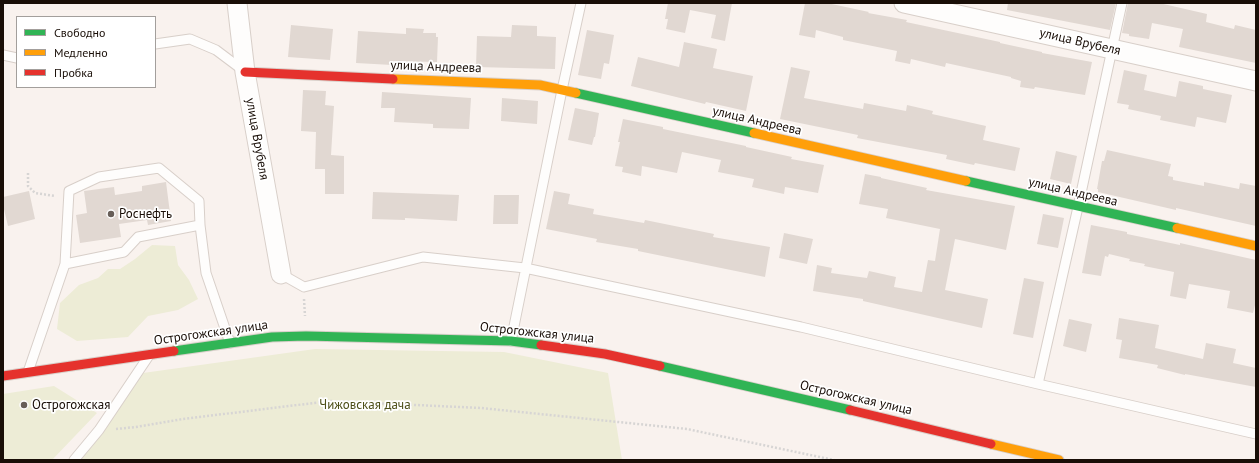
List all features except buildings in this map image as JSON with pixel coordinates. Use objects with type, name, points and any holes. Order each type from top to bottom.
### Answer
[{"type":"street","name":"улица Врубеля","points":[[237,3],[245,72],[281,274]]},
{"type":"street","name":"улица Врубеля","points":[[904,3],[1256,81]]},
{"type":"street","name":"улица Андреева","points":[[245,72],[540,85],[1256,246]]},
{"type":"street","name":"Острогожская улица","points":[[3,376],[272,337],[443,338],[511,341],[613,356],[785,394],[1059,460]]},
{"type":"lane","points":[[511,341],[581,3]]},
{"type":"lane","points":[[1038,384],[1122,3]]},
{"type":"lane","points":[[156,44],[190,39],[216,50],[245,72]]},
{"type":"lane","points":[[3,55],[16,58]]},
{"type":"lane","points":[[28,372],[65,264],[69,191],[99,177],[158,168],[199,201],[200,225],[206,273],[230,343]]},
{"type":"lane","points":[[65,264],[124,252],[138,237],[200,225]]},
{"type":"lane","points":[[281,274],[304,287],[423,257],[525,268],[801,327],[1038,384],[1256,434]]},
{"type":"lane","points":[[74,460],[99,430],[150,354]]},
{"type":"path","points":[[28,173],[28,186],[35,193],[68,198]]},
{"type":"path","points":[[304,287],[306,336]]},
{"type":"path","points":[[99,430],[136,427],[183,419],[330,400],[481,408],[687,429],[834,460]]},
{"type":"green space","points":[[152,245],[175,246],[178,265],[189,280],[198,299],[178,310],[148,316],[128,337],[77,341],[57,329],[60,303],[79,285],[98,278],[108,269],[120,269]]},
{"type":"green space","name":"Чижовская дача","points":[[315,349],[504,352],[608,373],[622,460],[77,460],[115,415],[143,373]]},
{"type":"green space","points":[[54,386],[97,413],[52,460],[3,460],[3,394]]},
{"type":"traffic: fast","points":[[576,93],[754,133]]},
{"type":"traffic: fast","points":[[966,181],[1177,228]]},
{"type":"traffic: fast","points":[[174,351],[272,337],[306,336],[511,341],[541,345]]},
{"type":"traffic: fast","points":[[660,366],[850,410]]},
{"type":"traffic: slow","points":[[393,79],[540,85],[576,93]]},
{"type":"traffic: slow","points":[[754,133],[966,181]]},
{"type":"traffic: slow","points":[[1177,228],[1256,246]]},
{"type":"traffic: slow","points":[[991,444],[1059,460]]},
{"type":"traffic: jam","points":[[245,72],[393,79]]},
{"type":"traffic: jam","points":[[541,345],[605,354],[660,366]]},
{"type":"traffic: jam","points":[[3,376],[174,351]]},
{"type":"traffic: jam","points":[[850,410],[991,444]]},
{"type":"place","name":"Роснефть","points":[[111,214]]},
{"type":"place","name":"Острогожская","points":[[24,405]]}]
